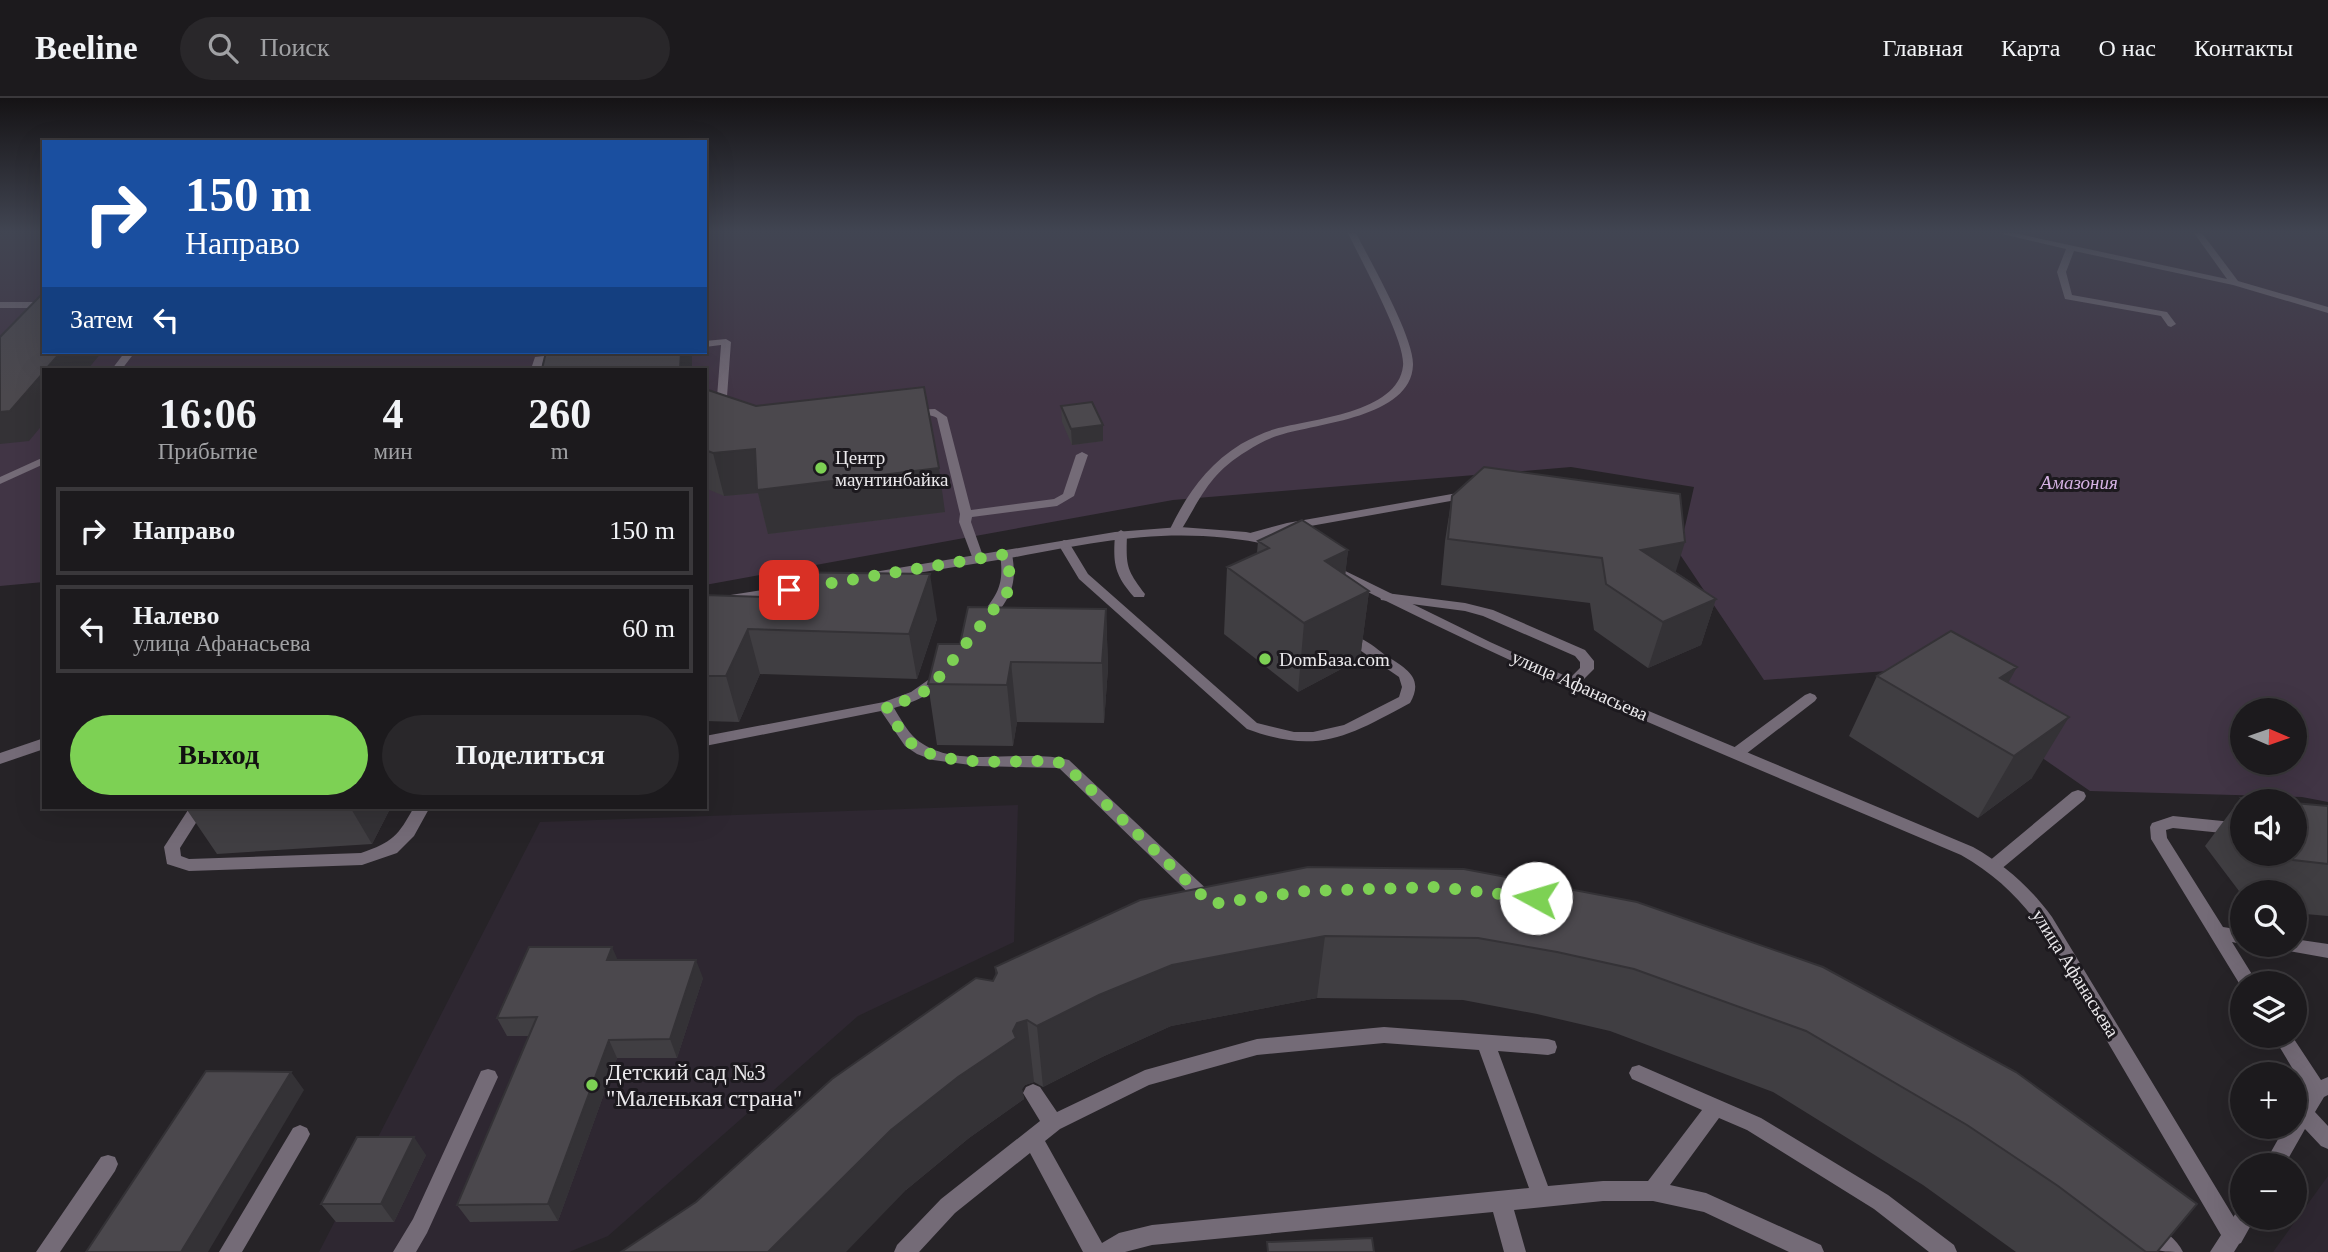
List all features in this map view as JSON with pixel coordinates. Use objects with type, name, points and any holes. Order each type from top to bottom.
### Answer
[{"type":"street","points":[[1176,529],[1196,488],[1212,471],[1244,448],[1275,433],[1363,412],[1381,402],[1404,382],[1408,365],[1404,344],[1377,287]]},
{"type":"street","points":[[2064,287],[2068,297],[2164,314],[2171,324]]},
{"type":"street","points":[[2248,287],[2328,310]]},
{"type":"street","points":[[0,305],[38,305],[19,325]]},
{"type":"street","points":[[707,344],[726,342],[720,410],[729,416]]},
{"type":"street","points":[[118,368],[128,354]]},
{"type":"street","points":[[536,368],[539,359],[578,355]]},
{"type":"street","points":[[896,414],[923,411],[935,412],[942,417],[966,514],[965,522],[978,559]]},
{"type":"street","points":[[966,514],[1057,502],[1068,496],[1082,455]]},
{"type":"street","points":[[0,481],[42,461]]},
{"type":"street","points":[[1254,536],[1287,527],[1483,492]]},
{"type":"street","points":[[856,579],[1121,534],[1176,529],[1254,536],[1294,548]]},
{"type":"street","points":[[1121,534],[1120,566],[1123,578],[1139,594]]},
{"type":"street","points":[[1063,544],[1083,576],[1252,726],[1273,735],[1304,738],[1337,734],[1405,700],[1409,682],[1404,674],[1356,641]]},
{"type":"street","points":[[973,635],[1007,593],[1010,576],[1006,554]]},
{"type":"street","name":"улица Афанасьева","points":[[1317,560],[1386,597],[1572,683],[1967,851],[1994,866],[2021,888],[2046,922],[2233,1235]]},
{"type":"street","points":[[707,603],[803,587]]},
{"type":"street","points":[[1386,597],[1465,607],[1488,613],[1580,653],[1587,660],[1587,669],[1572,683]]},
{"type":"street","points":[[707,741],[886,706],[914,698],[931,687],[948,666]]},
{"type":"street","points":[[1737,753],[1810,698]]},
{"type":"street","points":[[886,706],[910,743],[932,755],[959,760],[1054,761],[1064,764],[1218,903],[1186,911]]},
{"type":"street","points":[[0,760],[42,744]]},
{"type":"street","points":[[1994,866],[2078,796]]},
{"type":"street","points":[[196,809],[181,829],[172,847],[173,860],[189,865],[362,859],[391,849],[408,832],[421,809]]},
{"type":"street","points":[[2230,828],[2173,822],[2158,827],[2159,839],[2241,971]]},
{"type":"street","points":[[2217,933],[2230,935]]},
{"type":"street","points":[[2307,948],[2328,951]]},
{"type":"street","points":[[905,1252],[948,1206],[1054,1122],[1145,1078],[1257,1047],[1384,1035],[1548,1047]]},
{"type":"street","points":[[1486,1043],[1542,1197]]},
{"type":"street","points":[[2291,1048],[2323,1088],[2307,1108]]},
{"type":"street","points":[[1639,1073],[1754,1124],[1881,1202],[1946,1252]]},
{"type":"street","points":[[404,1252],[420,1226],[488,1077]]},
{"type":"street","points":[[1033,1093],[1054,1122]]},
{"type":"street","points":[[1653,1191],[1716,1107]]},
{"type":"street","points":[[2307,1117],[2328,1140]]},
{"type":"street","points":[[230,1252],[300,1134]]},
{"type":"street","points":[[1033,1138],[1095,1252]]},
{"type":"street","points":[[47,1252],[108,1164]]},
{"type":"street","points":[[1107,1252],[1119,1243],[1152,1235],[1603,1191],[1653,1191],[1706,1203],[1813,1252]]},
{"type":"street","points":[[1502,1201],[1515,1252]]},
{"type":"street","points":[[2130,1218],[2172,1252]]},
{"type":"shaded area","name":"Детский сад №3 \"Маленькая страна\"","points":[[1018,805],[1014,942],[858,1016],[608,1236],[569,1252],[319,1252],[540,822]]},
{"type":"shaded area","points":[[2328,1176],[2328,1252],[2273,1252],[2289,1230],[2307,1230],[2307,1205]]},
{"type":"green space","name":"Амазония","points":[[0,287],[42,287],[42,354],[707,354],[707,287],[2328,287],[2328,802],[2307,798],[2307,789],[2230,789],[2230,795],[2090,791],[1914,669],[1764,680],[1679,553],[1694,487],[1571,467],[1173,500],[707,585],[707,368],[42,368],[42,582],[0,586]]},
{"type":"building","points":[[42,294],[42,354],[59,354],[47,368],[42,368],[42,374],[10,411],[0,412],[0,337]]},
{"type":"building","points":[[546,354],[681,354],[680,368],[542,368]]},
{"type":"building","points":[[924,387],[939,468],[757,490],[755,449],[713,453],[707,451],[707,390],[756,406]]},
{"type":"building","points":[[1092,402],[1103,425],[1071,429],[1061,406]]},
{"type":"building","points":[[1484,467],[1680,494],[1685,542],[1641,550],[1716,599],[1663,622],[1606,584],[1602,558],[1448,539],[1452,496]]},
{"type":"building","points":[[1302,520],[1348,550],[1325,561],[1369,591],[1304,623],[1227,567],[1269,548],[1258,541]]},
{"type":"building","points":[[776,572],[930,574],[909,634],[748,629],[726,676],[707,676],[707,595],[764,597]]},
{"type":"building","points":[[968,607],[1106,609],[1102,663],[1011,662],[1007,685],[928,684],[938,644],[960,644]]},
{"type":"building","points":[[1951,631],[2017,667],[2000,678],[2069,717],[2014,756],[1877,676]]},
{"type":"building","points":[[2307,804],[2328,806],[2328,864],[2307,862]]},
{"type":"building","points":[[1308,867],[1464,869],[1637,902],[1823,967],[2016,1072],[2197,1204],[2157,1252],[2146,1252],[2058,1186],[1967,1125],[1806,1031],[1634,969],[1557,952],[1478,938],[1325,936],[1172,965],[1099,995],[1037,1026],[1027,1020],[1017,1023],[1013,1031],[1016,1038],[958,1077],[891,1130],[768,1252],[621,1252],[696,1202],[832,1079],[976,978],[993,981],[997,973],[995,967],[1140,900]]},
{"type":"building","points":[[529,947],[612,947],[607,960],[696,960],[670,1039],[609,1040],[548,1204],[457,1205],[537,1017],[497,1018]]},
{"type":"building","points":[[206,1071],[291,1072],[181,1252],[86,1252]]},
{"type":"building","points":[[357,1137],[414,1137],[381,1204],[321,1204]]},
{"type":"building","points":[[1372,1238],[1374,1252],[1268,1252],[1267,1242]]},
{"type":"place","name":"Центр маунтинбайка","points":[[821,468]]},
{"type":"place","name":"DomБаза.com","points":[[1265,659]]},
{"type":"place","name":"Детский сад №3 \"Маленькая страна\"","points":[[592,1085]]},
{"type":"route","points":[[789,590],[1006,554],[1010,576],[1007,593],[931,687],[914,698],[886,706],[910,743],[932,755],[959,760],[1054,761],[1064,764],[1211,904],[1306,891],[1436,887],[1536,898]]}]
